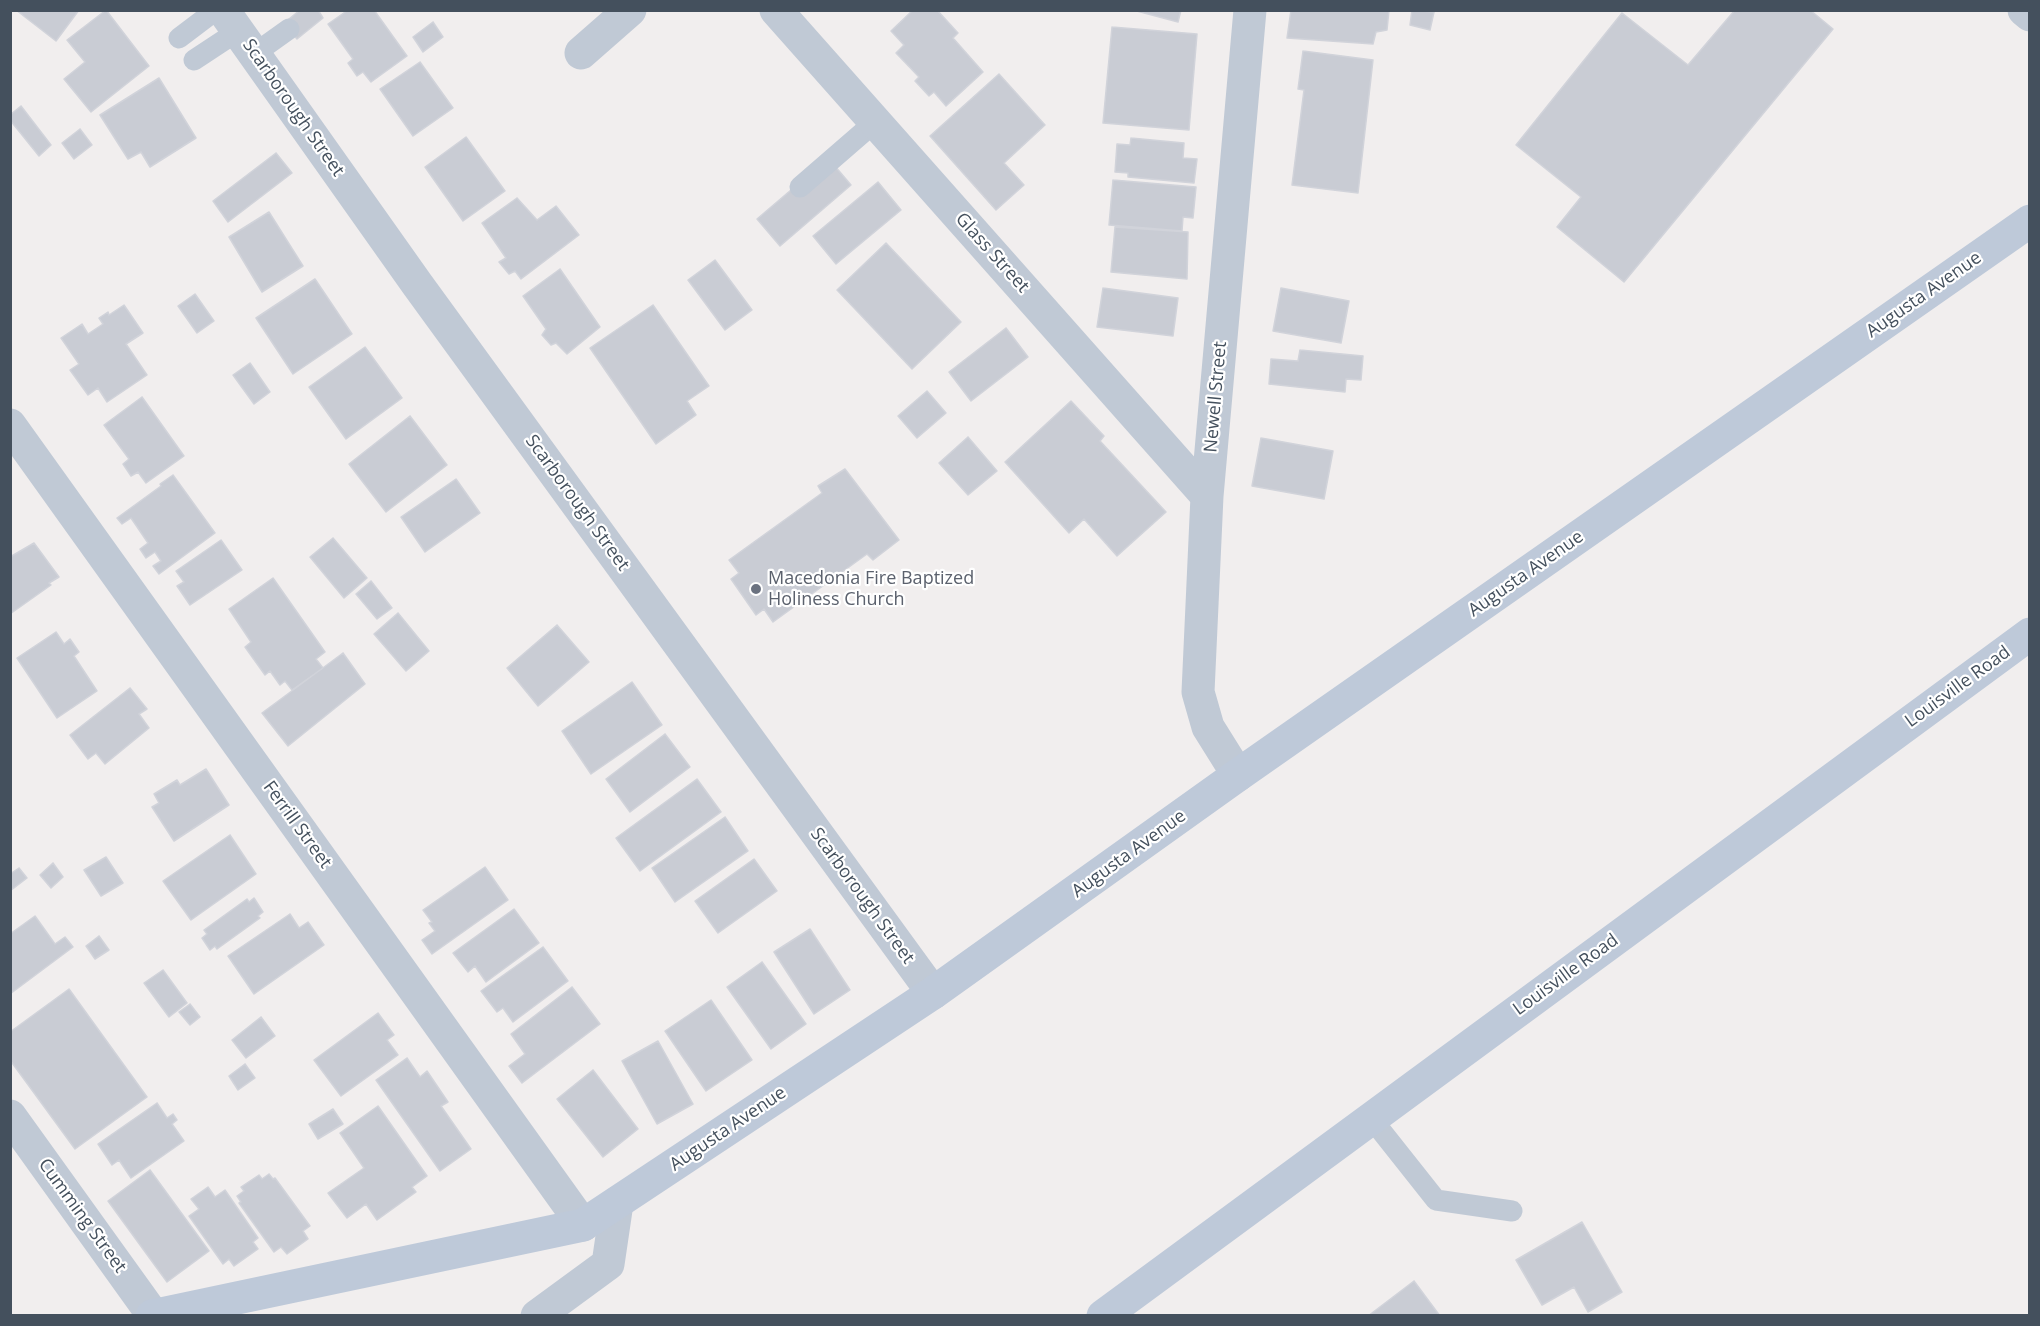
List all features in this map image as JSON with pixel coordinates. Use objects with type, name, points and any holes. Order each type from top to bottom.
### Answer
[{"type":"main road","name":"Augusta Avenue","points":[[152,1315],[583,1225],[933,993],[1238,775],[2030,221]]},
{"type":"main road","name":"Louisville Road","points":[[1103,1316],[2030,634]]},
{"type":"street","points":[[581,52],[630,10]]},
{"type":"street","name":"Glass Street","points":[[776,10],[1207,496]]},
{"type":"street","name":"Newell Street","points":[[1238,775],[1208,728],[1198,692],[1207,496],[1250,10]]},
{"type":"street","points":[[2024,10],[2030,15]]},
{"type":"street","name":"Scarborough Street","points":[[233,26],[417,284],[933,993]]},
{"type":"street","name":"Ferrill Street","points":[[10,425],[583,1225]]},
{"type":"street","name":"Cumming Street","points":[[10,1116],[152,1315]]},
{"type":"street","points":[[537,1316],[608,1264],[617,1203]]},
{"type":"lane","points":[[179,38],[233,26],[289,29]]},
{"type":"lane","points":[[194,60],[233,26]]},
{"type":"lane","points":[[800,187],[875,122]]},
{"type":"lane","points":[[1371,1118],[1436,1200],[1512,1211]]},
{"type":"building","points":[[16,10],[79,10],[56,41]]},
{"type":"building","points":[[106,10],[149,66],[91,112],[64,79],[85,62],[67,40]]},
{"type":"building","points":[[300,10],[318,10],[323,18],[297,39],[284,23]]},
{"type":"building","points":[[348,10],[374,10],[407,56],[371,82],[363,72],[357,76],[348,63],[353,59],[328,24]]},
{"type":"building","points":[[913,10],[937,10],[958,33],[953,38],[983,72],[946,106],[934,92],[929,96],[915,81],[919,77],[896,53],[904,45],[891,31]]},
{"type":"building","points":[[1133,10],[1181,10],[1178,22]]},
{"type":"building","points":[[1291,10],[1389,10],[1387,30],[1376,32],[1373,44],[1287,38]]},
{"type":"building","points":[[1412,10],[1434,12],[1430,30],[1410,25]]},
{"type":"building","points":[[1735,10],[1810,10],[1833,29],[1624,282],[1557,227],[1581,197],[1516,145],[1622,13],[1688,65]]},
{"type":"building","points":[[433,22],[443,37],[423,52],[413,37]]},
{"type":"building","points":[[1112,27],[1197,34],[1189,130],[1103,123]]},
{"type":"building","points":[[1303,51],[1373,60],[1358,193],[1292,185],[1304,90],[1298,89]]},
{"type":"building","points":[[420,62],[453,108],[413,136],[380,89]]},
{"type":"building","points":[[999,74],[1045,125],[1004,163],[1024,185],[996,210],[930,136]]},
{"type":"building","points":[[159,78],[196,138],[150,167],[141,152],[128,159],[100,115]]},
{"type":"building","points":[[21,106],[51,145],[39,156],[10,120],[10,115]]},
{"type":"building","points":[[80,129],[92,145],[74,159],[62,143]]},
{"type":"building","points":[[466,137],[505,191],[463,221],[425,167]]},
{"type":"building","points":[[1131,138],[1184,143],[1183,158],[1197,159],[1194,183],[1128,177],[1128,173],[1115,172],[1117,144],[1130,145]]},
{"type":"building","points":[[276,153],[292,173],[228,222],[213,201]]},
{"type":"building","points":[[834,165],[851,185],[780,246],[757,219],[798,184]]},
{"type":"building","points":[[1113,180],[1196,187],[1193,218],[1183,217],[1182,231],[1109,225]]},
{"type":"building","points":[[878,182],[901,210],[836,264],[813,236]]},
{"type":"building","points":[[517,198],[537,220],[556,206],[579,235],[521,279],[515,271],[509,274],[499,262],[506,258],[482,223]]},
{"type":"building","points":[[269,212],[303,266],[262,292],[229,237]]},
{"type":"building","points":[[1115,227],[1188,232],[1187,279],[1111,272]]},
{"type":"building","points":[[886,243],[961,322],[912,369],[837,290]]},
{"type":"building","points":[[715,260],[752,310],[725,330],[688,280]]},
{"type":"building","points":[[560,269],[600,327],[567,354],[556,343],[551,345],[542,335],[546,329],[523,296]]},
{"type":"building","points":[[315,279],[352,334],[293,374],[256,318]]},
{"type":"building","points":[[1103,288],[1178,298],[1173,336],[1097,327]]},
{"type":"building","points":[[1281,288],[1349,301],[1341,343],[1273,331]]},
{"type":"building","points":[[195,294],[214,321],[197,333],[178,306]]},
{"type":"building","points":[[124,305],[143,333],[126,344],[147,375],[107,402],[98,388],[88,395],[70,370],[79,364],[61,338],[82,324],[88,334],[103,324],[99,318],[108,312],[109,315]]},
{"type":"building","points":[[653,305],[709,386],[687,401],[696,415],[656,444],[590,348]]},
{"type":"building","points":[[1006,328],[1028,357],[971,401],[949,372]]},
{"type":"building","points":[[365,347],[402,398],[346,439],[309,387]]},
{"type":"building","points":[[1300,350],[1363,356],[1361,380],[1346,379],[1345,392],[1269,384],[1271,359],[1298,361]]},
{"type":"building","points":[[250,363],[270,392],[254,404],[233,375]]},
{"type":"building","points":[[927,391],[946,413],[917,438],[898,416]]},
{"type":"building","points":[[142,397],[184,456],[146,483],[138,472],[131,476],[123,464],[129,459],[104,425]]},
{"type":"building","points":[[1071,401],[1104,436],[1100,441],[1166,512],[1117,556],[1084,519],[1069,533],[1005,462]]},
{"type":"building","points":[[410,416],[447,465],[386,512],[349,464]]},
{"type":"building","points":[[968,437],[997,471],[968,495],[939,463]]},
{"type":"building","points":[[1261,438],[1333,451],[1324,499],[1252,486]]},
{"type":"building","points":[[845,469],[899,540],[873,560],[867,554],[773,622],[764,609],[756,615],[731,579],[739,573],[729,560],[822,493],[818,486]]},
{"type":"building","points":[[173,475],[215,533],[159,574],[153,566],[161,561],[155,552],[146,558],[140,549],[148,543],[131,518],[122,524],[117,518]]},
{"type":"building","points":[[456,479],[480,513],[425,552],[401,517]]},
{"type":"building","points":[[333,538],[367,578],[344,598],[310,557]]},
{"type":"building","points":[[221,540],[242,570],[190,605],[177,586],[184,582],[176,571]]},
{"type":"building","points":[[34,543],[59,577],[10,614],[10,557]]},
{"type":"building","points":[[273,578],[325,652],[316,659],[323,668],[292,690],[285,681],[280,685],[270,671],[265,675],[245,647],[251,642],[229,609]]},
{"type":"building","points":[[371,581],[392,608],[377,619],[356,594]]},
{"type":"building","points":[[398,613],[429,651],[406,671],[374,634]]},
{"type":"building","points":[[557,625],[589,662],[538,706],[507,668]]},
{"type":"building","points":[[56,632],[64,644],[70,639],[79,652],[74,656],[97,691],[57,718],[17,658]]},
{"type":"building","points":[[343,653],[365,684],[288,746],[262,713]]},
{"type":"building","points":[[632,682],[662,725],[591,774],[562,731]]},
{"type":"building","points":[[130,688],[147,709],[139,714],[149,728],[105,764],[96,753],[88,759],[70,735]]},
{"type":"building","points":[[665,734],[690,767],[630,812],[606,779]]},
{"type":"building","points":[[206,769],[229,805],[174,841],[152,807],[159,803],[154,794],[177,780],[180,785]]},
{"type":"building","points":[[697,779],[721,812],[640,871],[616,838]]},
{"type":"building","points":[[725,817],[748,851],[675,902],[652,868]]},
{"type":"building","points":[[230,835],[256,874],[191,920],[163,881]]},
{"type":"building","points":[[106,857],[123,883],[101,896],[84,870]]},
{"type":"building","points":[[754,859],[777,891],[718,933],[695,901]]},
{"type":"building","points":[[53,863],[63,877],[51,888],[40,875]]},
{"type":"building","points":[[485,867],[508,900],[432,954],[422,940],[435,931],[429,923],[432,922],[423,910]]},
{"type":"building","points":[[19,868],[27,878],[10,891],[10,874]]},
{"type":"building","points":[[254,898],[263,912],[258,916],[260,918],[217,949],[215,946],[210,950],[202,938],[207,934],[204,930],[247,899],[249,902]]},
{"type":"building","points":[[514,909],[539,943],[486,982],[475,966],[468,972],[453,953]]},
{"type":"building","points":[[290,914],[299,928],[308,922],[324,945],[254,994],[228,956]]},
{"type":"building","points":[[35,916],[55,944],[65,937],[73,947],[10,994],[10,934]]},
{"type":"building","points":[[810,929],[850,990],[814,1014],[774,952]]},
{"type":"building","points":[[99,936],[109,950],[95,959],[86,946]]},
{"type":"building","points":[[543,947],[568,981],[513,1022],[503,1008],[497,1012],[481,991]]},
{"type":"building","points":[[762,962],[806,1024],[771,1049],[727,987]]},
{"type":"building","points":[[163,970],[187,1003],[169,1017],[144,983]]},
{"type":"building","points":[[572,987],[600,1024],[522,1083],[509,1066],[525,1054],[511,1034]]},
{"type":"building","points":[[69,989],[147,1097],[75,1149],[10,1060],[10,1032]]},
{"type":"building","points":[[711,1000],[752,1060],[706,1091],[665,1031]]},
{"type":"building","points":[[190,1004],[200,1017],[190,1025],[179,1012]]},
{"type":"building","points":[[378,1013],[394,1035],[387,1040],[398,1055],[341,1096],[314,1060]]},
{"type":"building","points":[[261,1017],[275,1036],[246,1058],[232,1040]]},
{"type":"building","points":[[658,1041],[693,1104],[657,1124],[622,1061]]},
{"type":"building","points":[[407,1058],[420,1077],[427,1071],[448,1102],[441,1106],[471,1149],[440,1171],[376,1080]]},
{"type":"building","points":[[245,1064],[255,1078],[238,1090],[229,1076]]},
{"type":"building","points":[[593,1070],[638,1129],[603,1157],[557,1099]]},
{"type":"building","points":[[157,1103],[167,1118],[173,1114],[177,1120],[172,1124],[184,1141],[131,1178],[119,1160],[112,1165],[98,1144]]},
{"type":"building","points":[[378,1106],[427,1176],[412,1187],[416,1192],[377,1220],[366,1204],[347,1218],[328,1193],[364,1168],[340,1133]]},
{"type":"building","points":[[333,1109],[343,1124],[318,1139],[309,1124]]},
{"type":"building","points":[[150,1170],[209,1251],[167,1282],[108,1201]]},
{"type":"building","points":[[269,1174],[273,1179],[275,1178],[310,1226],[303,1231],[308,1239],[287,1254],[281,1247],[274,1252],[239,1203],[241,1202],[237,1196],[244,1191],[241,1187],[259,1175],[262,1179]]},
{"type":"building","points":[[208,1187],[215,1197],[225,1190],[258,1238],[253,1242],[258,1249],[234,1266],[229,1259],[223,1264],[189,1216],[199,1209],[191,1199]]},
{"type":"building","points":[[1582,1222],[1622,1292],[1588,1312],[1574,1287],[1542,1305],[1516,1260]]},
{"type":"building","points":[[1414,1281],[1440,1316],[1368,1316]]},
{"type":"place","name":"Macedonia Fire Baptized Holiness Church","points":[[756,589]]}]
